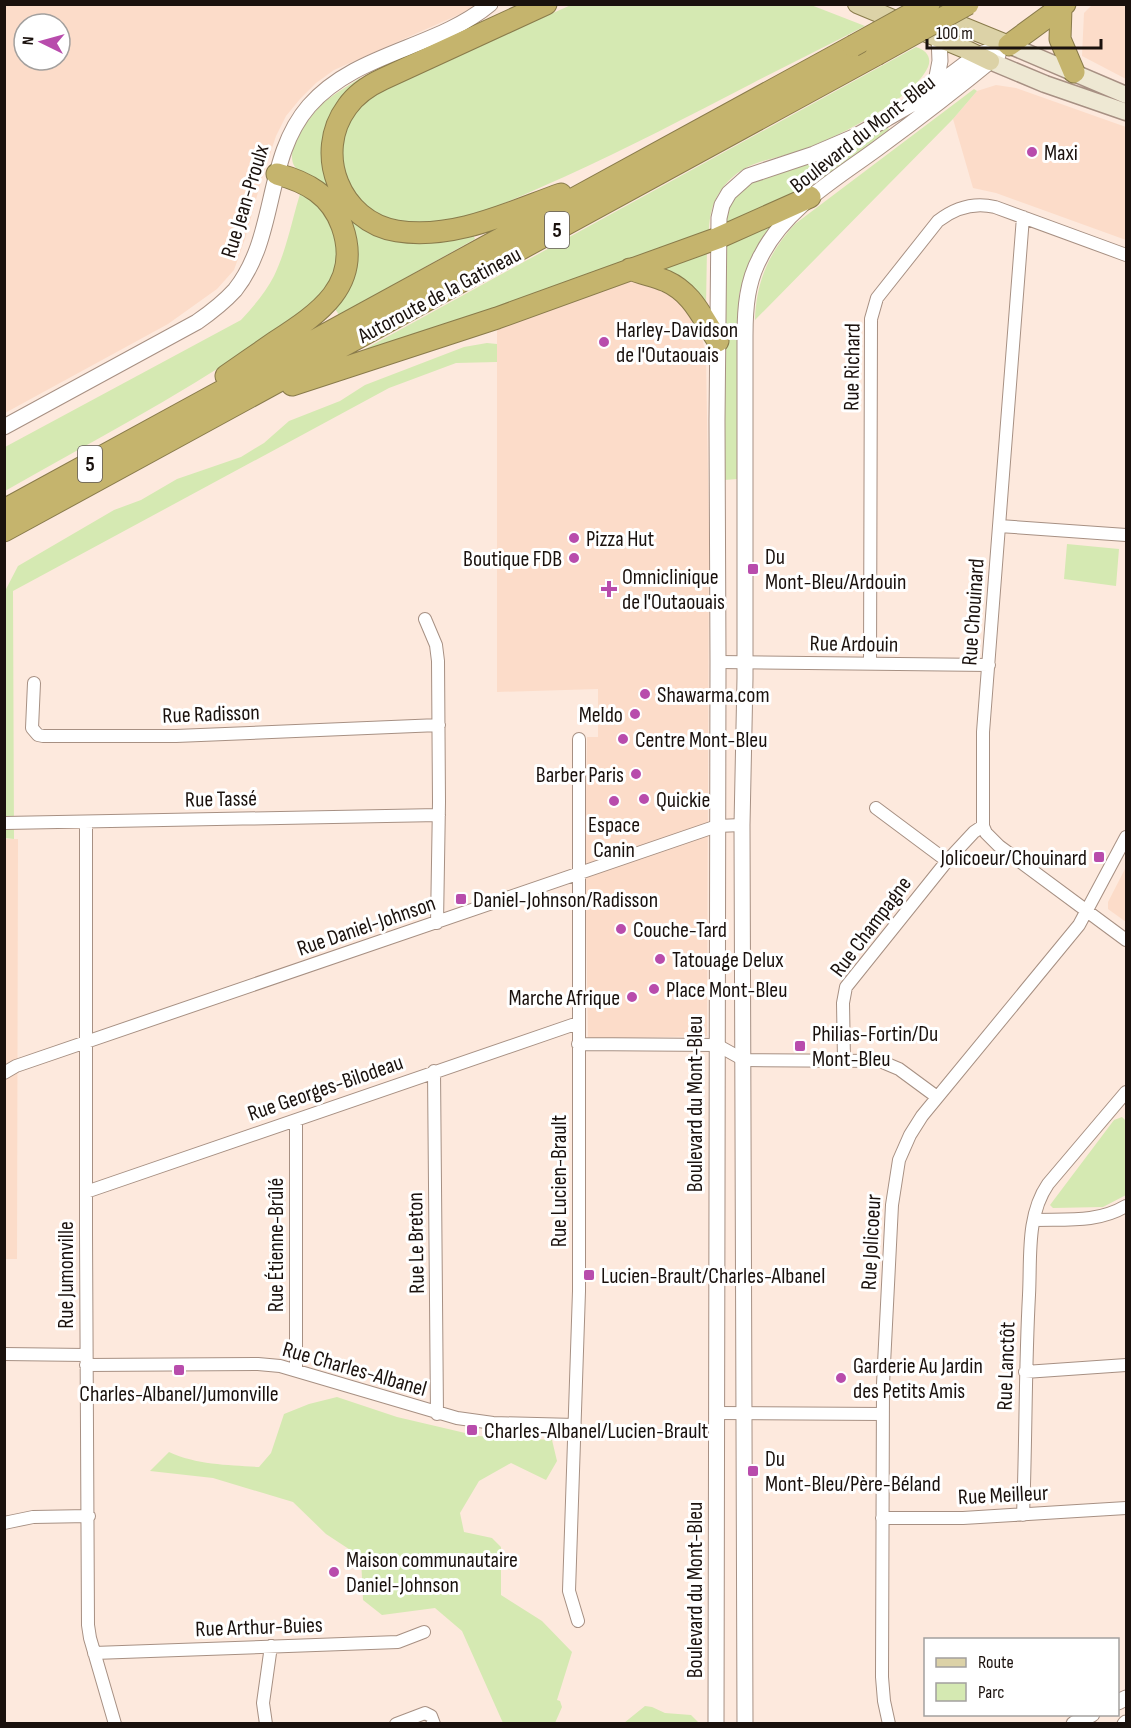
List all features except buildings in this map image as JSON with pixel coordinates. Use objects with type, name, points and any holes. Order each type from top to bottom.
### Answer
[{"type":"highway","points":[[546,4],[383,79],[355,98],[341,117],[333,140],[332,164],[339,187],[356,211],[373,223],[399,231],[425,232],[479,223],[621,173]]},
{"type":"highway","name":"Autoroute de la Gatineau","points":[[4,510],[929,4]]},
{"type":"highway","name":"Autoroute de la Gatineau","points":[[4,531],[968,4]]},
{"type":"highway","points":[[1009,45],[1063,6]]},
{"type":"highway","points":[[1063,6],[1060,39],[1074,72]]},
{"type":"highway","points":[[134,440],[312,318],[338,290],[344,274],[347,249],[339,217],[326,198],[315,189],[298,180],[277,174]]},
{"type":"highway","points":[[237,404],[486,322],[718,238],[810,197]]},
{"type":"highway","points":[[630,268],[664,280],[679,289],[697,306],[718,340]]},
{"type":"main road","points":[[857,4],[1045,84],[1126,112]]},
{"type":"main road","points":[[910,4],[1126,95]]},
{"type":"street","name":"Rue Jean-Proulx","points":[[4,427],[197,322],[225,300],[239,284],[255,255],[284,148],[293,128],[306,109],[324,90],[349,74],[463,23],[490,4]]},
{"type":"street","points":[[936,87],[940,62],[939,38]]},
{"type":"street","name":"Boulevard du Mont-Bleu","points":[[716,1724],[719,218],[722,205],[733,188],[743,179],[760,171],[814,154],[855,136],[899,113],[936,87],[1009,45]]},
{"type":"street","name":"Boulevard du Mont-Bleu","points":[[745,1724],[742,825],[745,663],[745,328],[748,293],[757,264],[771,239],[810,197],[906,127],[983,58]]},
{"type":"street","name":"Rue Richard","points":[[870,664],[871,319],[873,307],[938,220],[966,206],[984,204],[1126,255]]},
{"type":"street","name":"Rue Chouinard","points":[[983,826],[983,732],[1023,217]]},
{"type":"street","points":[[999,526],[1126,535]]},
{"type":"street","points":[[426,619],[436,645],[439,725],[437,923]]},
{"type":"street","name":"Rue Ardouin","points":[[718,662],[989,665]]},
{"type":"street","name":"Rue Radisson","points":[[34,682],[32,728],[38,735],[43,736],[176,735],[439,725]]},
{"type":"street","name":"Rue Lucien-Brault","points":[[578,1621],[569,1591],[579,1291],[579,739]]},
{"type":"street","points":[[876,808],[947,861]]},
{"type":"street","name":"Rue Tassé","points":[[5,823],[439,815]]},
{"type":"street","name":"Rue Jumonville","points":[[86,822],[88,1625],[115,1724]]},
{"type":"street","name":"Rue Daniel-Johnson","points":[[4,1073],[16,1066],[717,826],[742,825]]},
{"type":"street","points":[[983,826],[986,834],[999,846],[1126,940]]},
{"type":"street","name":"Rue Champagne","points":[[844,1060],[843,1003],[846,987],[947,861],[974,832],[983,826]]},
{"type":"street","name":"Rue Jolicoeur","points":[[889,1724],[882,1677],[883,1414],[892,1205],[896,1171],[903,1148],[910,1135],[938,1097],[1088,911],[1126,837]]},
{"type":"street","points":[[717,907],[743,907]]},
{"type":"street","name":"Rue Georges-Bilodeau","points":[[86,1192],[578,1023]]},
{"type":"street","points":[[578,1044],[717,1045],[744,1060],[869,1060],[889,1063],[938,1097]]},
{"type":"street","name":"Rue Le Breton","points":[[434,1071],[438,1414]]},
{"type":"street","name":"Rue Lanctôt","points":[[1023,1515],[1025,1372],[1034,1220],[1040,1196],[1048,1184],[1124,1100]]},
{"type":"street","name":"Rue Étienne-Brûlé","points":[[296,1120],[296,1370]]},
{"type":"street","points":[[1034,1220],[1092,1219],[1105,1217],[1126,1206]]},
{"type":"street","name":"Rue Charles-Albanel","points":[[4,1354],[86,1360],[280,1366],[438,1414],[493,1423],[574,1425]]},
{"type":"street","points":[[1025,1372],[1126,1365]]},
{"type":"street","points":[[716,1413],[883,1414]]},
{"type":"street","name":"Rue Meilleur","points":[[882,1518],[963,1518],[1126,1508]]},
{"type":"street","points":[[4,1523],[33,1517],[89,1516]]},
{"type":"street","name":"Rue Arthur-Buies","points":[[94,1653],[398,1642],[424,1632]]},
{"type":"street","points":[[266,1724],[263,1703],[271,1646]]},
{"type":"street","points":[[396,1724],[425,1713],[431,1716],[434,1724]]},
{"type":"street","points":[[1074,1724],[1088,1716]]},
{"type":"shaded area","points":[[5,4],[476,4],[458,15],[334,70],[300,99],[286,116],[276,136],[234,270],[217,289],[168,324],[5,413]]},
{"type":"shaded area","points":[[1092,5],[1126,5],[1126,79],[1082,56],[1084,13]]},
{"type":"shaded area","points":[[996,85],[1016,88],[1126,127],[1126,240],[996,193],[973,188],[953,119],[977,91]]},
{"type":"shaded area","points":[[635,281],[672,294],[699,325],[706,355],[709,537],[707,1036],[588,1039],[585,855],[587,737],[598,737],[598,689],[497,692],[497,321],[615,282]]},
{"type":"shaded area","points":[[4,839],[18,839],[17,1259],[5,1259]]},
{"type":"shaded area","points":[[1126,867],[1126,922],[1108,909],[1108,902]]},
{"type":"green space","points":[[571,5],[811,5],[865,26],[612,155],[486,210],[453,220],[413,224],[380,217],[362,205],[347,184],[341,157],[345,131],[359,108],[369,98],[400,81]]},
{"type":"green space","points":[[916,47],[927,54],[929,63],[920,79],[907,92],[872,116],[833,137],[802,150],[749,166],[741,171],[722,188],[718,195],[710,216],[709,233],[368,355],[365,349]]},
{"type":"green space","points":[[360,78],[362,84],[330,123],[353,218],[472,232],[475,239],[339,315],[334,307],[353,261],[302,173],[295,167],[292,152],[299,134],[321,105]]},
{"type":"green space","points":[[974,89],[977,91],[953,119],[755,320],[758,293],[766,268],[778,245],[795,224]]},
{"type":"green space","points":[[887,125],[889,130],[832,172],[804,190],[726,229],[725,214],[740,188]]},
{"type":"green space","points":[[301,191],[322,210],[334,233],[337,246],[334,273],[318,301],[299,316],[199,380],[5,491],[5,447],[241,320],[263,294],[279,266]]},
{"type":"green space","points":[[770,221],[774,226],[761,240],[750,261],[739,294],[738,479],[724,480],[724,242]]},
{"type":"green space","points":[[707,247],[706,308],[654,273]]},
{"type":"green space","points":[[487,343],[497,344],[497,362],[456,363],[389,388],[13,591],[14,839],[4,838],[4,593],[18,566],[114,510],[141,500],[177,479],[241,457],[264,443],[289,421],[340,401],[365,385],[464,347]]},
{"type":"green space","points":[[1067,544],[1119,549],[1116,586],[1064,579]]},
{"type":"green space","points":[[1122,1117],[1126,1121],[1126,1195],[1103,1207],[1053,1208],[1050,1205],[1114,1120]]},
{"type":"green space","points":[[337,1397],[397,1417],[478,1436],[552,1440],[557,1461],[546,1480],[511,1463],[479,1481],[460,1513],[464,1532],[492,1538],[501,1547],[501,1595],[542,1621],[572,1652],[557,1700],[560,1701],[562,1707],[555,1723],[503,1723],[462,1631],[435,1608],[382,1615],[363,1600],[361,1557],[326,1534],[293,1502],[213,1478],[150,1471],[169,1452],[202,1462],[259,1467],[271,1453],[284,1414],[309,1404]]},
{"type":"green space","points":[[645,1706],[665,1713],[691,1715],[699,1723],[624,1723]]},
{"type":"place","name":"Maxi","points":[[1032,152]]},
{"type":"place","name":"Harley-Davidson de l'Outaouais","points":[[604,342]]},
{"type":"place","name":"Pizza Hut","points":[[574,538]]},
{"type":"place","name":"Boutique FDB","points":[[574,558]]},
{"type":"place","name":"Du Mont-Bleu/Ardouin","points":[[753,569]]},
{"type":"place","name":"Omniclinique de l'Outaouais","points":[[609,589]]},
{"type":"place","name":"Shawarma.com","points":[[645,694]]},
{"type":"place","name":"Meldo","points":[[635,714]]},
{"type":"place","name":"Centre Mont-Bleu","points":[[623,739]]},
{"type":"place","name":"Barber Paris","points":[[636,774]]},
{"type":"place","name":"Quickie","points":[[644,799]]},
{"type":"place","name":"Espace Canin","points":[[614,801]]},
{"type":"place","name":"Jolicoeur/Chouinard","points":[[1099,857]]},
{"type":"place","name":"Daniel-Johnson/Radisson","points":[[461,899]]},
{"type":"place","name":"Couche-Tard","points":[[621,929]]},
{"type":"place","name":"Tatouage Delux","points":[[660,959]]},
{"type":"place","name":"Place Mont-Bleu","points":[[654,989]]},
{"type":"place","name":"Marche Afrique","points":[[632,997]]},
{"type":"place","name":"Philias-Fortin/Du Mont-Bleu","points":[[800,1046]]},
{"type":"place","name":"Lucien-Brault/Charles-Albanel","points":[[589,1275]]},
{"type":"place","name":"Charles-Albanel/Jumonville","points":[[179,1370]]},
{"type":"place","name":"Garderie Au Jardin des Petits Amis","points":[[841,1378]]},
{"type":"place","name":"Charles-Albanel/Lucien-Brault","points":[[472,1430]]},
{"type":"place","name":"Du Mont-Bleu/Père-Béland","points":[[753,1471]]},
{"type":"place","name":"Maison communautaire Daniel-Johnson","points":[[334,1572]]}]
